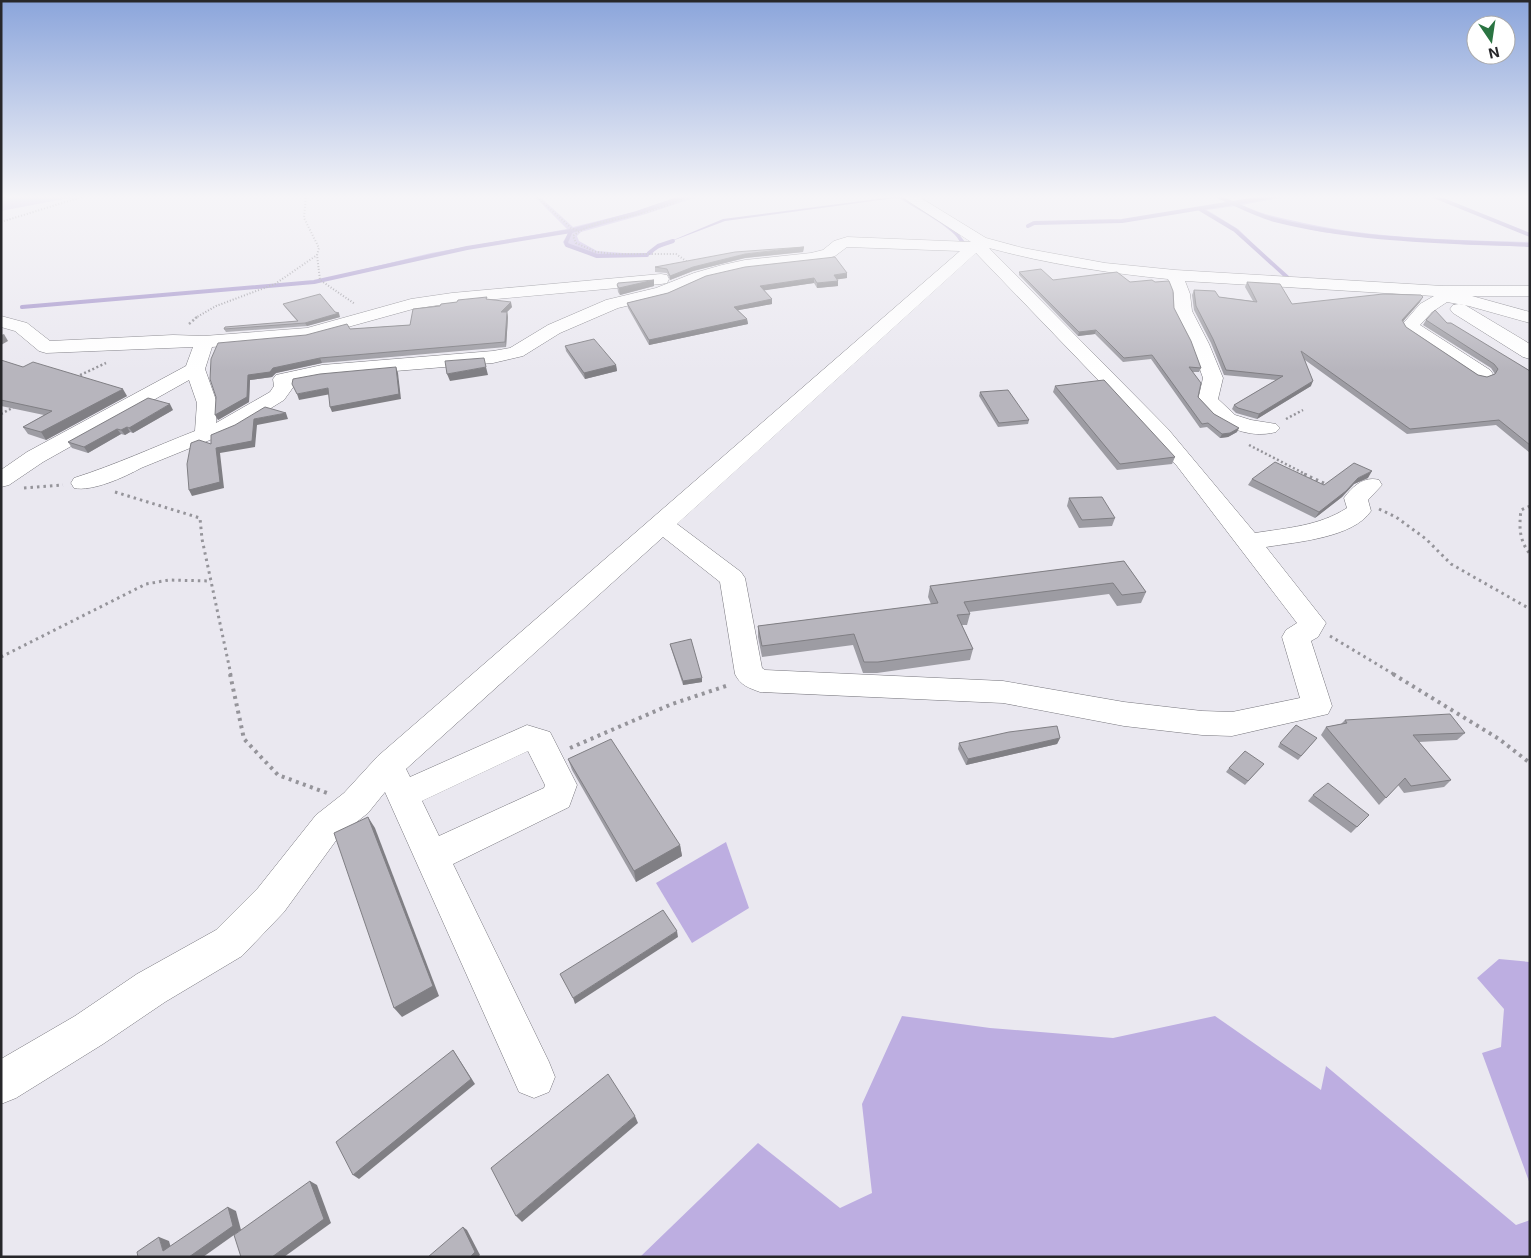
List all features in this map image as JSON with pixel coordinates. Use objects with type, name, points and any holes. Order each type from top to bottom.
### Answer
[{"type":"street","points":[[1,321],[21,328],[46,347],[173,341],[204,342],[308,333],[411,304],[452,298],[700,276],[745,265],[813,258],[827,254]]},
{"type":"street","points":[[396,780],[661,524],[967,254]]},
{"type":"street","points":[[661,524],[732,578],[749,674],[760,681],[1003,692],[1124,714],[1202,723],[1232,724],[1317,706],[1296,637],[1308,630],[1312,623],[1184,461],[1085,355],[1027,300],[985,254]]},
{"type":"street","points":[[1028,254],[1123,270],[1175,274],[1445,294],[1530,291]]},
{"type":"street","points":[[1175,274],[1182,294],[1183,311],[1200,344],[1213,378],[1208,400],[1228,419],[1248,426],[1269,428]]},
{"type":"street","points":[[82,483],[119,471],[133,463],[230,424],[277,396],[284,386],[283,379],[322,371],[492,357],[516,352],[529,343],[585,314],[612,304],[662,292],[700,276]]},
{"type":"street","points":[[1445,294],[1464,313],[1504,335],[1530,353]]},
{"type":"street","points":[[1483,374],[1410,326],[1430,304],[1445,294],[1530,318]]},
{"type":"street","points":[[204,342],[195,369],[207,404],[205,435]]},
{"type":"street","points":[[10,484],[35,457],[195,369]]},
{"type":"street","points":[[1248,542],[1314,531],[1341,523],[1359,510],[1356,498],[1371,486]]},
{"type":"street","points":[[1,1083],[89,1030],[152,988],[229,943],[271,900],[328,825],[356,803],[396,780],[527,738],[539,741],[561,785],[556,797],[431,857]]},
{"type":"street","points":[[396,780],[534,1077]]},
{"type":"path","points":[[611,254],[676,254],[684,258],[700,276]]},
{"type":"path","points":[[173,341],[196,317],[271,286],[317,255],[320,280],[365,310],[378,313]]},
{"type":"path","points":[[69,381],[110,361]]},
{"type":"path","points":[[1,414],[19,405]]},
{"type":"path","points":[[10,484],[82,483],[200,518],[202,539],[244,739],[278,775],[356,803]]},
{"type":"path","points":[[1530,506],[1521,510],[1519,531],[1526,550],[1530,554]]},
{"type":"path","points":[[1,657],[146,584],[169,580],[211,581]]},
{"type":"path","points":[[1312,623],[1343,645],[1499,739],[1530,763]]},
{"type":"path","points":[[548,758],[672,704],[723,686],[760,681]]},
{"type":"shaded area","points":[[428,254],[443,254],[325,281],[323,279]]},
{"type":"shaded area","points":[[587,254],[653,254],[652,255],[596,257]]},
{"type":"shaded area","points":[[1035,254],[1120,268],[1105,267]]},
{"type":"shaded area","points":[[1261,254],[1264,254],[1290,279],[1299,280],[1286,279]]},
{"type":"shaded area","points":[[1139,270],[1269,278],[1175,273]]},
{"type":"shaded area","points":[[1358,283],[1443,288],[1530,287],[1530,289],[1442,290]]},
{"type":"shaded area","points":[[726,842],[749,908],[692,943],[656,883]]},
{"type":"shaded area","points":[[1499,959],[1530,962],[1530,1184],[1482,1053],[1501,1047],[1504,1009],[1477,978]]},
{"type":"shaded area","points":[[902,1016],[990,1028],[1113,1038],[1215,1016],[1321,1090],[1326,1066],[1516,1225],[1530,1220],[1530,1257],[640,1257],[758,1143],[840,1208],[872,1193],[862,1104]]},
{"type":"building","points":[[726,254],[747,254],[693,267],[670,276],[667,269],[655,267]]},
{"type":"building","points":[[835,257],[847,273],[834,275],[838,281],[817,283],[814,278],[760,286],[772,299],[734,307],[747,319],[649,340],[627,303],[668,293],[706,276],[745,267]]},
{"type":"building","points":[[1041,269],[1053,280],[1117,272],[1130,282],[1169,281],[1173,291],[1174,308],[1191,341],[1201,368],[1189,367],[1201,383],[1198,397],[1214,414],[1239,428],[1230,433],[1222,434],[1208,423],[1202,424],[1152,355],[1124,358],[1096,330],[1079,332],[1019,272]]},
{"type":"building","points":[[654,280],[619,288],[617,285],[618,283]]},
{"type":"building","points":[[1247,282],[1280,284],[1292,304],[1383,294],[1421,295],[1423,297],[1402,320],[1406,327],[1478,375],[1487,377],[1495,374],[1498,369],[1494,364],[1426,320],[1435,310],[1447,323],[1451,323],[1530,371],[1530,445],[1499,420],[1410,429],[1301,351],[1313,381],[1259,414],[1238,408],[1234,405],[1283,376],[1226,370],[1196,306],[1194,290],[1215,291],[1219,297],[1257,302]]},
{"type":"building","points":[[320,294],[335,312],[339,313],[305,323],[224,329],[225,327],[298,321],[283,304]]},
{"type":"building","points":[[487,297],[486,299],[511,302],[501,312],[507,312],[505,342],[320,358],[273,368],[270,372],[248,375],[247,397],[215,415],[216,397],[210,379],[211,359],[218,343],[306,335],[347,324],[350,329],[410,325],[413,309],[440,306],[441,304],[457,302],[458,300]]},
{"type":"building","points":[[594,339],[616,365],[584,373],[565,346]]},
{"type":"building","points":[[484,358],[486,367],[447,374],[445,361]]},
{"type":"building","points":[[1,360],[23,367],[33,362],[123,389],[41,432],[23,427],[52,411],[1,400]]},
{"type":"building","points":[[396,367],[399,394],[330,407],[328,388],[297,394],[292,384],[293,379],[320,374]]},
{"type":"building","points":[[1104,380],[1175,457],[1120,464],[1055,386]]},
{"type":"building","points":[[1008,390],[1029,420],[999,423],[980,392]]},
{"type":"building","points":[[148,398],[170,404],[129,428],[117,429],[84,447],[68,442]]},
{"type":"building","points":[[265,407],[286,413],[254,419],[252,441],[216,448],[220,482],[189,490],[187,464],[191,443],[199,440],[211,444],[211,435],[235,425]]},
{"type":"building","points":[[1275,462],[1324,485],[1354,463],[1372,471],[1358,478],[1346,491],[1319,512],[1252,479]]},
{"type":"building","points":[[1102,497],[1115,518],[1082,520],[1069,498]]},
{"type":"building","points":[[1124,561],[1146,592],[1122,595],[1113,583],[964,602],[970,614],[957,615],[973,649],[878,662],[864,662],[854,634],[762,646],[758,626],[938,603],[930,586]]},
{"type":"building","points":[[691,639],[702,678],[683,681],[670,644]]},
{"type":"building","points":[[1450,714],[1465,733],[1413,735],[1451,780],[1411,786],[1405,778],[1386,798],[1326,727],[1347,723],[1345,720]]},
{"type":"building","points":[[1296,725],[1317,738],[1301,756],[1280,743]]},
{"type":"building","points":[[1057,726],[1060,738],[968,759],[959,743],[1009,732]]},
{"type":"building","points":[[611,739],[680,845],[634,871],[568,759]]},
{"type":"building","points":[[1245,751],[1264,764],[1248,781],[1229,768]]},
{"type":"building","points":[[1328,783],[1369,815],[1357,827],[1313,795]]},
{"type":"building","points":[[368,817],[433,986],[394,1008],[334,833]]},
{"type":"building","points":[[663,910],[677,931],[573,998],[560,974]]},
{"type":"building","points":[[453,1050],[471,1079],[353,1175],[336,1142]]},
{"type":"building","points":[[608,1074],[635,1116],[516,1216],[491,1168]]},
{"type":"building","points":[[310,1181],[324,1219],[272,1257],[241,1257],[234,1235]]},
{"type":"building","points":[[228,1207],[233,1226],[189,1257],[138,1257],[137,1252],[159,1237],[163,1251]]},
{"type":"building","points":[[463,1227],[475,1252],[470,1257],[428,1257]]},
{"type":"waterway","points":[[22,307],[314,282],[441,254]]},
{"type":"waterway","points":[[591,254],[597,256],[647,255]]},
{"type":"waterway","points":[[1261,254],[1287,277]]}]
